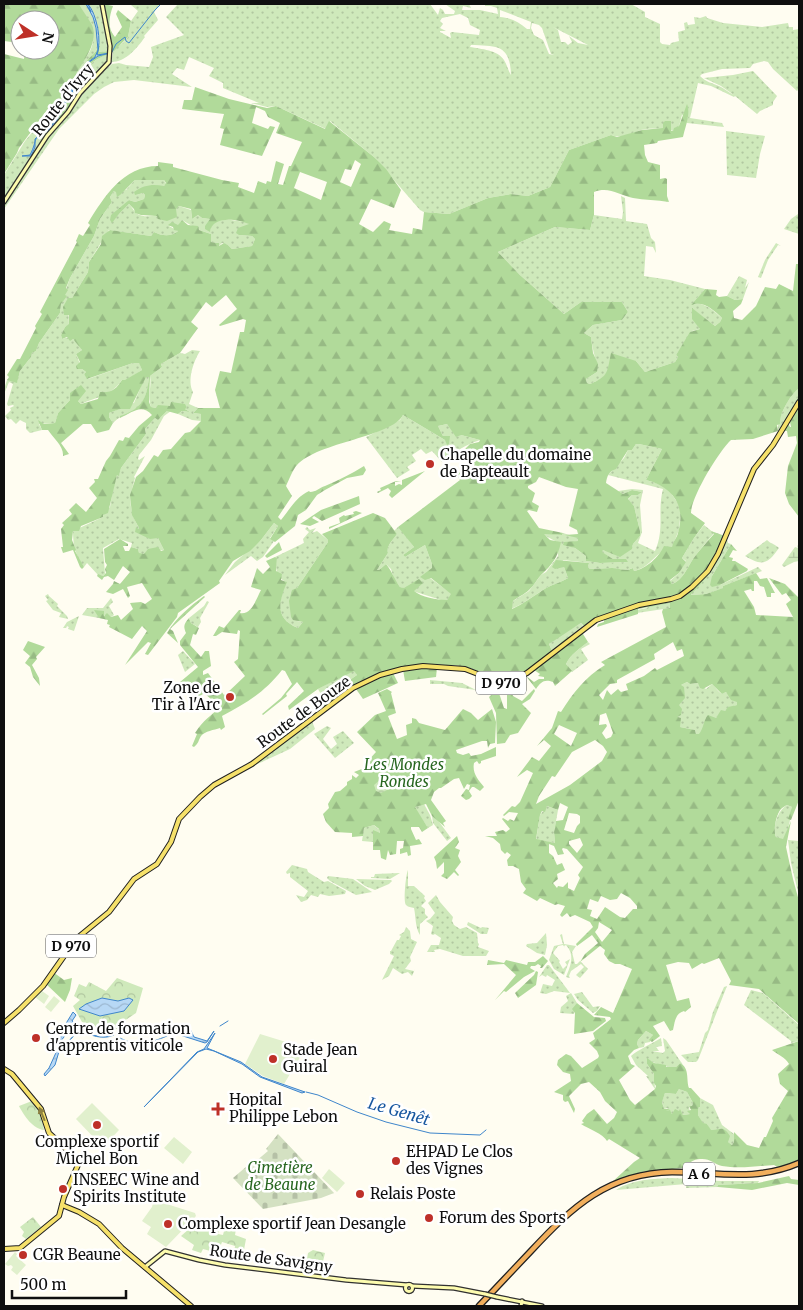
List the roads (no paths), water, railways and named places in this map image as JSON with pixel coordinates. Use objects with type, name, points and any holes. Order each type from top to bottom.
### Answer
[{"type":"highway","name":"A 6","points":[[481,1306],[567,1217],[589,1200],[610,1188],[630,1181],[656,1176],[751,1178],[779,1173],[799,1165]]},
{"type":"main road","name":"Route d'Ivry","points":[[4,202],[44,140],[68,112],[80,93],[110,61],[110,42],[102,4]]},
{"type":"main road","name":"Route de Bouze","points":[[4,1023],[42,986],[76,939],[109,912],[134,879],[157,864],[171,842],[179,819],[206,791],[252,764],[358,685],[380,675],[424,666],[464,668],[501,683],[513,681],[550,657],[596,620],[638,604],[671,599],[685,593],[708,571],[754,469],[773,444],[799,402]]},
{"type":"main road","points":[[4,1069],[12,1074],[41,1109],[50,1135],[78,1161],[77,1169],[60,1214],[20,1248],[4,1249]]},
{"type":"main road","points":[[64,1203],[99,1225],[122,1248],[191,1306]]},
{"type":"main road","name":"Route de Savigny","points":[[145,1267],[165,1251],[216,1264],[406,1287]]},
{"type":"main road","points":[[412,1288],[409,1284],[406,1287],[408,1292],[412,1288],[432,1286],[458,1288],[542,1306]]},
{"type":"main road","points":[[521,1306],[522,1301]]},
{"type":"water","points":[[86,4],[91,12],[88,4],[94,15],[98,28],[98,49],[96,28]]},
{"type":"water","points":[[98,51],[97,55],[110,53],[98,56],[88,63],[85,69],[87,63],[95,57]]},
{"type":"water","points":[[83,71],[74,82],[72,95],[62,107],[53,127],[50,131],[43,132],[51,128],[61,106],[71,95],[73,81]]},
{"type":"water","points":[[35,142],[31,156],[22,156],[30,155]]},
{"type":"water","points":[[102,998],[118,1001],[129,998],[133,1000],[124,1011],[100,1016],[79,1009]]},
{"type":"water","points":[[73,1012],[76,1015],[72,1021],[86,1032],[100,1036],[114,1035],[106,1037],[97,1036],[88,1034],[74,1023],[66,1029],[64,1037],[60,1042],[62,1030]]},
{"type":"water","points":[[190,1029],[194,1037],[207,1041],[214,1031],[207,1042],[205,1043],[180,1035],[177,1031]]},
{"type":"water","points":[[215,1033],[207,1048],[241,1062],[262,1077],[305,1092],[302,1093],[260,1077],[242,1064],[206,1049],[198,1052],[144,1107],[197,1052],[204,1049]]},
{"type":"water","points":[[59,1046],[63,1047],[60,1048],[55,1065],[45,1076],[44,1074],[49,1068]]},
{"type":"waterway","points":[[112,52],[116,44],[125,37],[129,43],[161,4]]},
{"type":"waterway","points":[[220,1026],[228,1021]]},
{"type":"waterway","points":[[118,1037],[131,1042],[142,1043],[167,1036]]},
{"type":"waterway","name":"Le Genêt","points":[[306,1092],[386,1122],[430,1133],[480,1135],[486,1130]]},
{"type":"place","name":"Chapelle du domaine de Bapteault","points":[[430,464]]},
{"type":"place","name":"Zone de Tir à l'Arc","points":[[230,697]]},
{"type":"place","name":"Centre de formation d'apprentis viticole","points":[[36,1038]]},
{"type":"place","name":"Stade Jean Guiral","points":[[273,1059]]},
{"type":"place","name":"Hopital Philippe Lebon","points":[[218,1109]]},
{"type":"place","name":"Complexe sportif Michel Bon","points":[[97,1125]]},
{"type":"place","name":"EHPAD Le Clos des Vignes","points":[[396,1161]]},
{"type":"place","name":"INSEEC Wine and Spirits Institute","points":[[63,1189]]},
{"type":"place","name":"Relais Poste","points":[[360,1194]]},
{"type":"place","name":"Forum des Sports","points":[[429,1218]]},
{"type":"place","name":"Complexe sportif Jean Desangle","points":[[168,1224]]},
{"type":"place","name":"CGR Beaune","points":[[23,1255]]},
{"type":"park label","name":"Les Mondes Rondes","points":[[404,774]]},
{"type":"park label","name":"Cimetière de Beaune","points":[[280,1176]]}]
